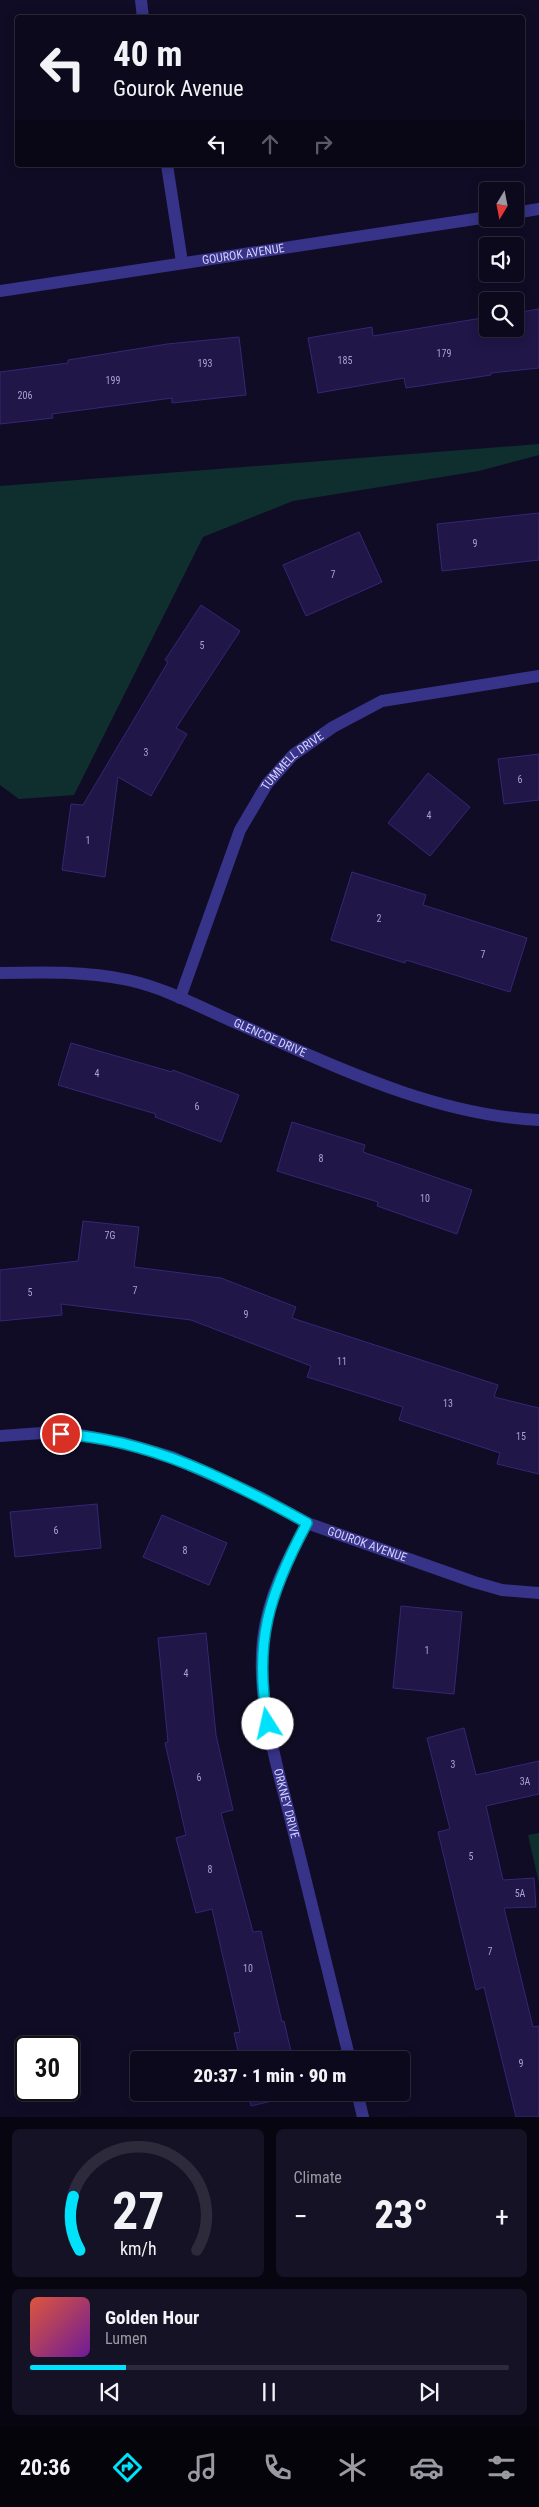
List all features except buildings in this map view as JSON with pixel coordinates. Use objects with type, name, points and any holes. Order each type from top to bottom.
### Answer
[{"type":"street","points":[[141,0],[144,15]]},
{"type":"street","points":[[167,167],[182,262]]},
{"type":"street","points":[[524,212],[539,209]]},
{"type":"street","name":"GOUROK AVENUE","points":[[0,291],[479,218]]},
{"type":"street","name":"TUMMELL DRIVE","points":[[180,998],[240,830],[256,799],[293,755],[333,727],[382,701],[539,676]]},
{"type":"street","name":"GLENCOE DRIVE","points":[[0,973],[84,974],[129,980],[180,998],[367,1079],[441,1104],[522,1119],[539,1120]]},
{"type":"street","name":"GOUROK AVENUE","points":[[0,1436],[42,1433],[80,1435],[124,1443],[172,1457],[260,1497],[307,1523],[474,1582],[502,1590],[539,1593]]},
{"type":"street","name":"ORKNEY DRIVE","points":[[307,1523],[278,1579],[267,1619],[263,1640],[263,1695],[277,1764],[348,2051]]},
{"type":"street","points":[[359,2101],[363,2117]]},
{"type":"green space","points":[[539,444],[539,455],[479,471],[293,501],[203,537],[74,795],[19,799],[0,785],[0,486]]},
{"type":"green space","points":[[539,1833],[539,1883],[528,1835]]},
{"type":"route","points":[[61,1434],[80,1435],[124,1443],[172,1457],[260,1497],[307,1523],[278,1579],[267,1619],[263,1640],[263,1695],[268,1724]]}]
